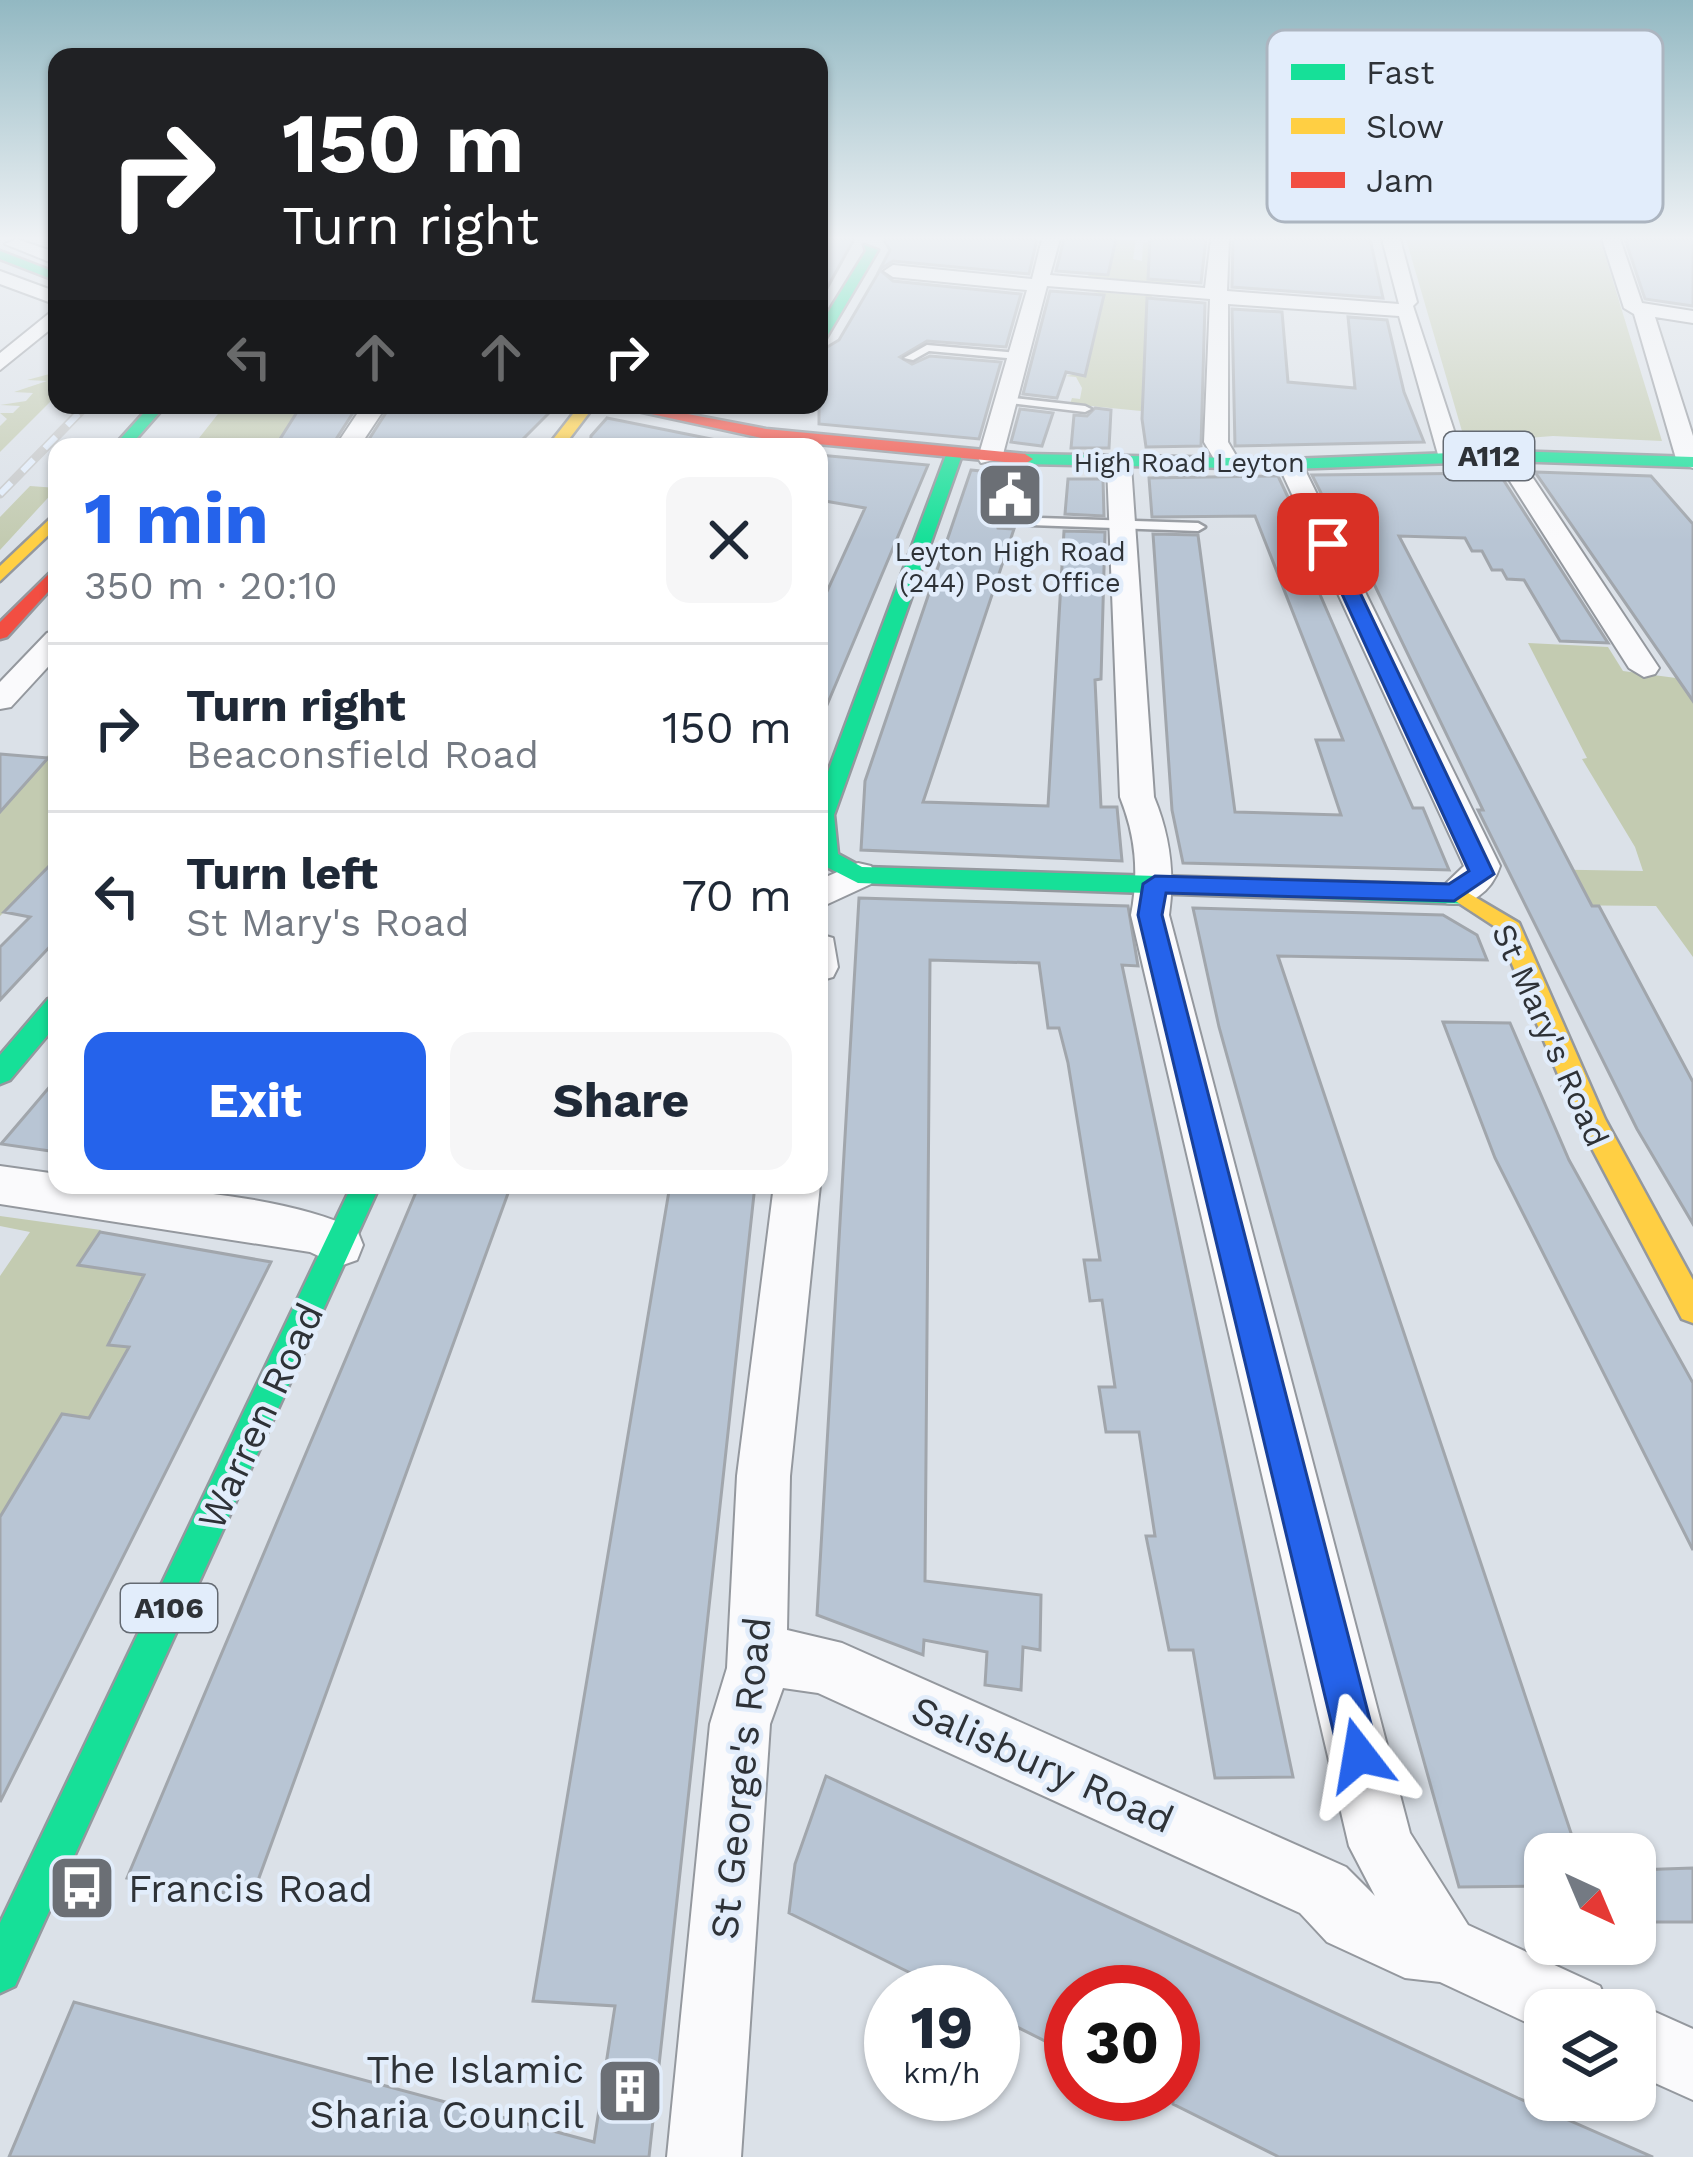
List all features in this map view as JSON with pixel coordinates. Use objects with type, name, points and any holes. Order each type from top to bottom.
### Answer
[{"type":"main road","points":[[129,438],[151,414]]},
{"type":"main road","points":[[563,438],[586,414]]},
{"type":"main road","name":"High Road Leyton","points":[[654,414],[753,438]]},
{"type":"main road","name":"High Road Leyton","points":[[828,446],[1118,465],[1506,456],[1691,462]]},
{"type":"main road","points":[[828,801],[954,455]]},
{"type":"main road","points":[[0,576],[48,527]]},
{"type":"main road","points":[[0,633],[48,581]]},
{"type":"main road","points":[[828,857],[858,874],[1454,892]]},
{"type":"main road","name":"St Mary's Road","points":[[1454,892],[1507,923],[1532,993],[1609,1162],[1693,1309]]},
{"type":"main road","points":[[0,1073],[48,1017]]},
{"type":"main road","name":"Warren Road","points":[[0,1971],[362,1194]]},
{"type":"street","points":[[0,364],[27,340]]},
{"type":"street","points":[[990,458],[1023,340]]},
{"type":"street","points":[[1217,340],[1216,442],[1229,464]]},
{"type":"street","points":[[1417,340],[1451,458]]},
{"type":"street","points":[[1652,340],[1691,462]]},
{"type":"street","points":[[1506,456],[1644,668]]},
{"type":"street","points":[[1289,464],[1482,866],[1478,879],[1454,892]]},
{"type":"street","points":[[1118,465],[1137,797],[1150,829],[1155,884],[1150,915],[1156,949],[1171,983],[1381,1846],[1444,1949]]},
{"type":"street","points":[[0,700],[48,649]]},
{"type":"street","points":[[828,890],[858,874]]},
{"type":"street","points":[[0,1185],[48,1192]]},
{"type":"street","points":[[59,1194],[310,1232],[340,1245]]},
{"type":"street","name":"St George's Road","points":[[704,2157],[740,1724],[755,1695],[759,1656],[758,1573],[796,1194]]},
{"type":"street","name":"Salisbury Road","points":[[759,1656],[821,1664],[1323,1890],[1350,1919],[1405,1945],[1444,1949],[1531,1989]]},
{"type":"street","points":[[1323,1890],[1347,1877],[1381,1846]]},
{"type":"street","points":[[1656,2048],[1693,2065]]},
{"type":"lane","points":[[909,358],[927,348],[1018,356]]},
{"type":"lane","points":[[1006,400],[1085,409]]},
{"type":"lane","points":[[1006,521],[1198,526]]},
{"type":"green space","points":[[1079,340],[1148,340],[1141,411],[1070,404],[1072,398],[1080,399],[1082,388],[1076,377],[1066,376],[1077,374]]},
{"type":"green space","points":[[1435,340],[1631,340],[1662,441],[1553,436],[1477,442],[1464,438]]},
{"type":"green space","points":[[48,374],[48,404],[0,452],[0,426],[7,419],[0,413],[13,413],[20,406],[0,405],[26,401],[33,393],[14,392],[47,381],[27,380]]},
{"type":"green space","points":[[218,414],[310,418],[307,423],[289,424],[283,434],[295,438],[199,438]]},
{"type":"green space","points":[[30,486],[48,487],[48,498],[0,550],[0,517]]},
{"type":"green space","points":[[1528,643],[1608,647],[1623,671],[1676,678],[1693,691],[1693,957],[1656,906],[1543,905],[1526,869],[1643,871],[1635,847],[1582,759],[1587,758]]},
{"type":"green space","points":[[48,755],[48,869],[0,916],[0,799]]},
{"type":"green space","points":[[0,1216],[101,1230],[80,1265],[114,1270],[135,1237],[162,1243],[128,1302],[152,1306],[122,1320],[108,1344],[129,1347],[93,1419],[62,1415],[43,1465],[31,1463],[0,1517],[0,1276],[30,1232],[0,1226]]},
{"type":"building","points":[[839,340],[1008,340],[1006,347],[927,341],[900,357],[912,364],[930,356],[1001,362],[979,439],[819,424],[819,414],[828,414],[828,347]]},
{"type":"building","points":[[1037,340],[1094,340],[1085,376],[1066,372],[1057,398],[1023,394]]},
{"type":"building","points":[[1145,340],[1204,340],[1201,446],[1146,447],[1142,419]]},
{"type":"building","points":[[1233,340],[1284,340],[1288,382],[1355,388],[1350,340],[1392,340],[1404,392],[1424,442],[1235,446]]},
{"type":"building","points":[[1095,408],[1111,410],[1109,448],[1071,448],[1074,415],[1087,416]]},
{"type":"building","points":[[1020,409],[1053,413],[1042,446],[1011,442]]},
{"type":"building","points":[[296,414],[352,414],[337,438],[281,438]]},
{"type":"building","points":[[385,414],[548,414],[524,438],[370,438]]},
{"type":"building","points":[[607,418],[706,438],[591,438]]},
{"type":"building","points":[[828,456],[928,465],[828,703],[828,589],[865,508],[828,502]]},
{"type":"building","points":[[971,470],[1032,476],[1020,513],[996,520],[998,528],[1014,529],[923,802],[1048,806],[1064,531],[1105,532],[1101,679],[1095,680],[1101,807],[1117,807],[1122,861],[861,850],[865,781]]},
{"type":"building","points":[[1535,472],[1651,476],[1693,524],[1693,701]]},
{"type":"building","points":[[1499,473],[1608,643],[1560,641],[1524,580],[1507,579],[1502,570],[1492,570],[1482,551],[1472,551],[1465,538],[1399,536],[1592,906],[1599,906],[1693,1082],[1693,1224],[1637,1129],[1478,810],[1483,810],[1349,532],[1342,535],[1312,475]]},
{"type":"building","points":[[1278,476],[1312,548],[1302,553],[1397,772],[1413,808],[1423,808],[1449,870],[1183,863],[1172,810],[1153,534],[1198,535],[1235,812],[1341,815],[1316,740],[1343,740],[1255,516],[1152,517],[1149,478]]},
{"type":"building","points":[[1068,479],[1103,479],[1104,516],[1065,514]]},
{"type":"building","points":[[0,754],[48,758],[0,812]]},
{"type":"building","points":[[48,867],[48,949],[0,1000],[0,947],[30,917],[4,912]]},
{"type":"building","points":[[859,898],[1128,906],[1138,966],[1122,965],[1293,1777],[1215,1778],[1193,1650],[1169,1650],[1146,1536],[1155,1536],[1139,1432],[1106,1432],[1099,1387],[1115,1387],[1102,1300],[1090,1301],[1084,1260],[1100,1260],[1068,1063],[1059,1028],[1048,1028],[1039,963],[930,960],[925,1581],[1041,1595],[1040,1650],[1023,1647],[1021,1690],[985,1685],[987,1652],[924,1640],[923,1655],[817,1615]]},
{"type":"building","points":[[1193,908],[1443,915],[1477,935],[1487,960],[1278,956],[1571,1833],[1524,1833],[1524,1886],[1459,1887],[1219,1027]]},
{"type":"building","points":[[1443,1022],[1510,1023],[1569,1160],[1693,1383],[1693,1550],[1495,1158]]},
{"type":"building","points":[[48,1089],[48,1151],[1,1144]]},
{"type":"building","points":[[415,1194],[508,1194],[252,1897],[127,1878]]},
{"type":"building","points":[[668,1194],[754,1194],[649,2157],[9,2157],[74,2002],[594,2142],[615,2006],[533,2001]]},
{"type":"building","points":[[100,1232],[271,1262],[0,1802],[0,1517],[62,1414],[89,1418],[129,1347],[108,1345],[144,1275],[78,1265]]},
{"type":"building","points":[[826,1776],[1524,2101],[1524,2121],[1571,2121],[1653,2157],[1279,2157],[1200,2118],[1200,1965],[1044,1965],[1044,2040],[1020,2028],[1020,1965],[894,1965],[789,1913],[795,1864]]},
{"type":"building","points":[[1693,1868],[1693,1922],[1656,1922],[1656,1869]]},
{"type":"railway","points":[[55,438],[78,414]]},
{"type":"railway","points":[[0,494],[48,445]]},
{"type":"traffic: fast","points":[[129,438],[151,414]]},
{"type":"traffic: fast","points":[[828,801],[954,455]]},
{"type":"traffic: fast","points":[[1025,459],[1290,464],[1506,456],[1693,462]]},
{"type":"traffic: fast","points":[[828,859],[858,875],[1454,893],[1463,898]]},
{"type":"traffic: fast","points":[[0,1073],[48,1017]]},
{"type":"traffic: fast","points":[[0,1971],[362,1194]]},
{"type":"traffic: slow","points":[[562,438],[581,414]]},
{"type":"traffic: slow","points":[[0,576],[48,526]]},
{"type":"traffic: slow","points":[[1463,898],[1507,923],[1591,1120],[1693,1309]]},
{"type":"traffic: jam","points":[[663,414],[807,438]]},
{"type":"traffic: jam","points":[[828,440],[1025,459]]},
{"type":"traffic: jam","points":[[0,633],[48,581]]},
{"type":"place","name":"Leyton High Road (244) Post Office","points":[[1010,495]]},
{"type":"place","name":"Francis Road","points":[[82,1888]]},
{"type":"place","name":"The Islamic Sharia Council","points":[[630,2091]]},
{"type":"route","points":[[1328,544],[1482,874],[1454,892],[1155,884],[1150,915],[1156,949],[1171,983],[1359,1755]]}]
